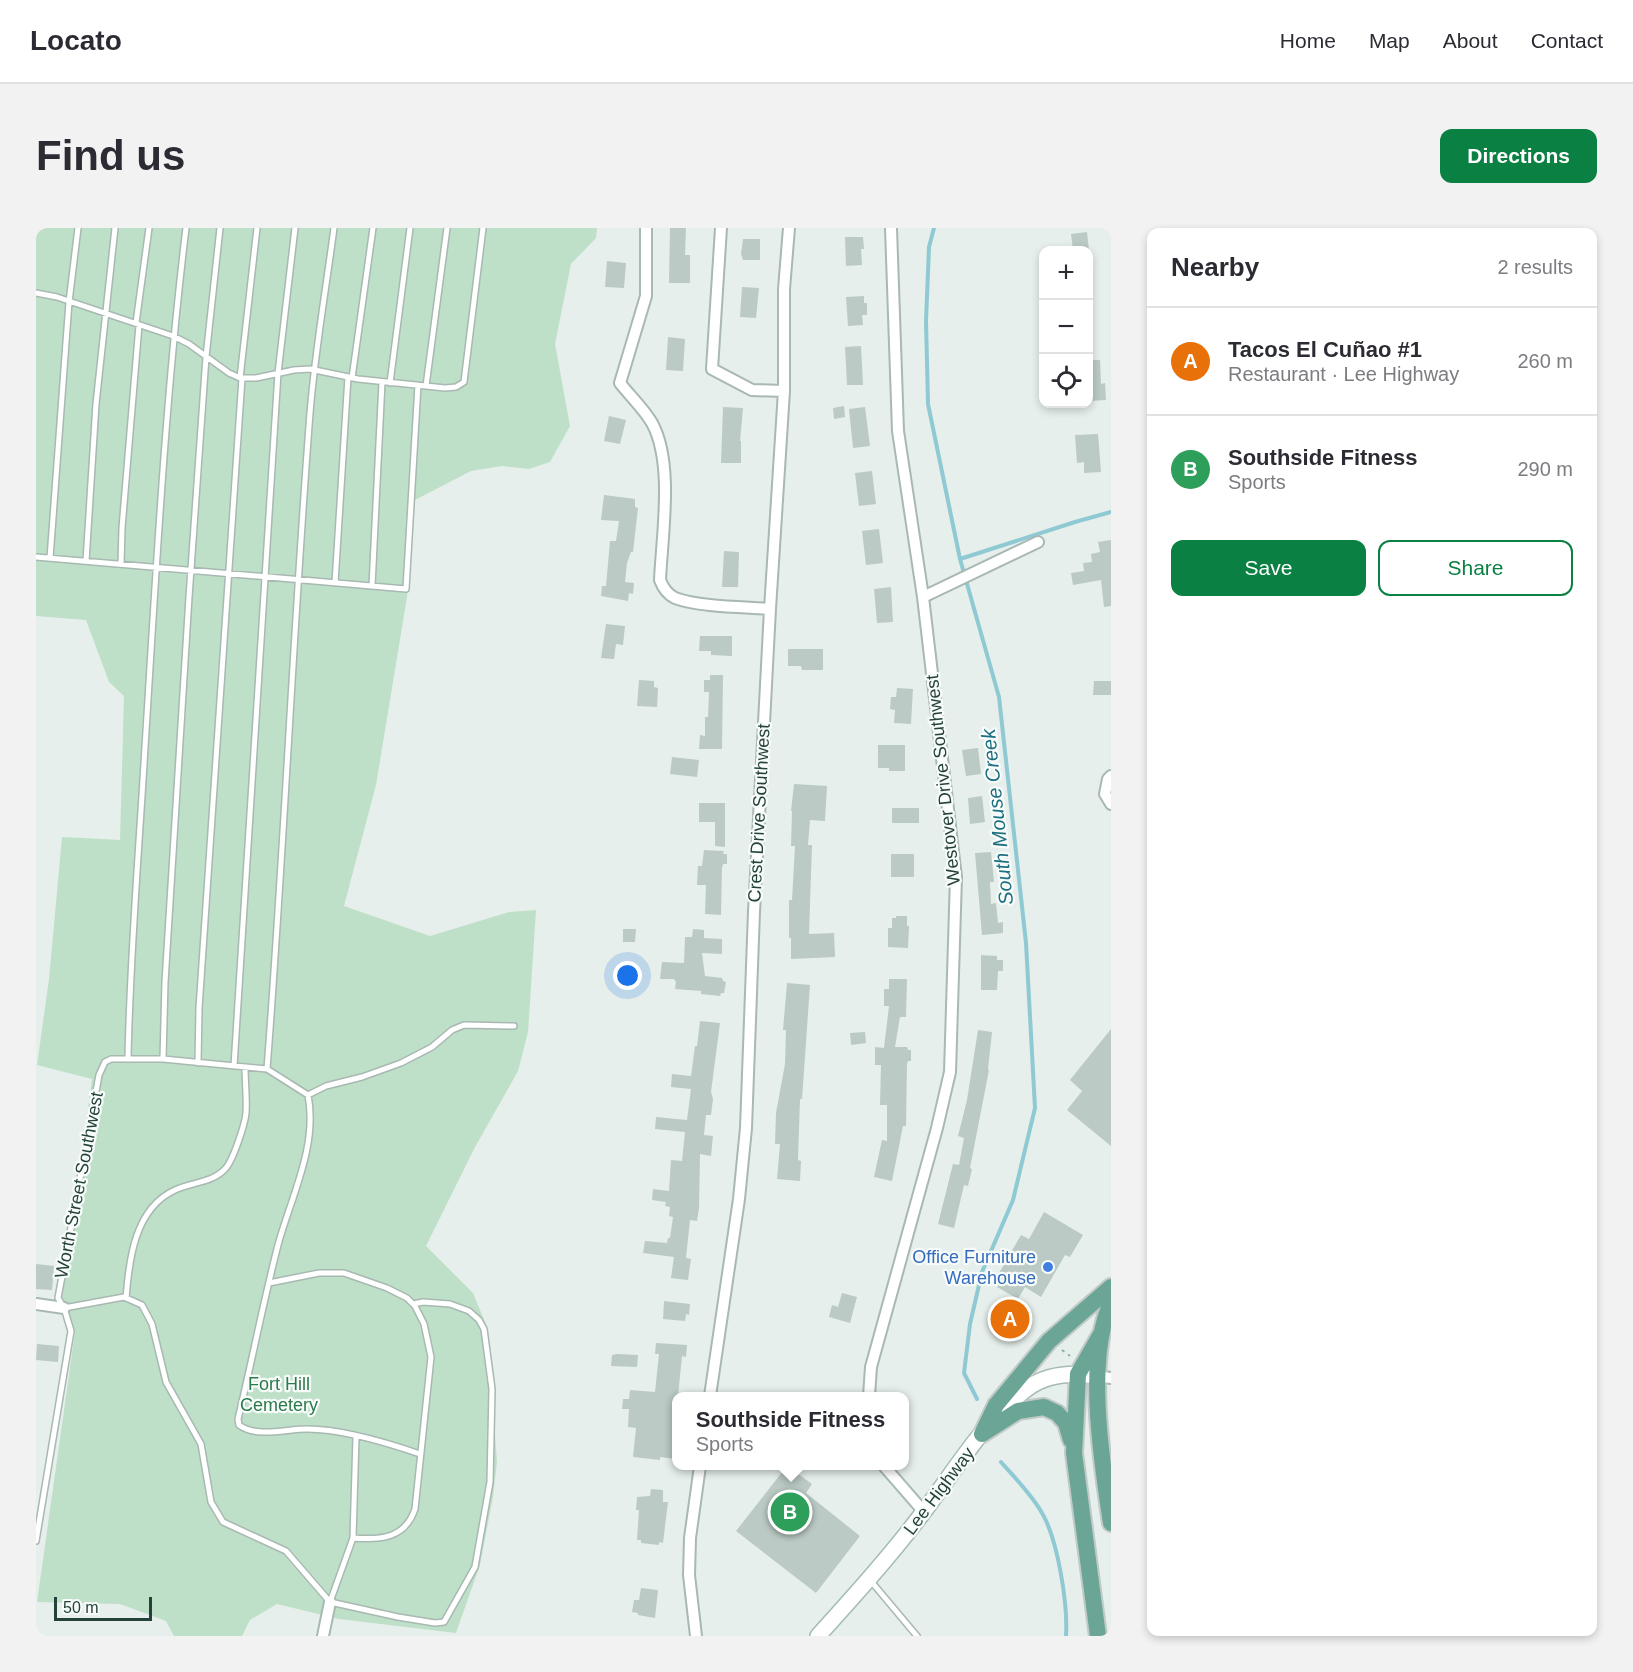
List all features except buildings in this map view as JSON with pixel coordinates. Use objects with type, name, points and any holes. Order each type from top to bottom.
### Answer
[{"type":"main road","points":[[982,1434],[996,1406],[1049,1341],[1111,1287]]},
{"type":"main road","points":[[1111,1304],[1100,1420],[1101,1450],[1111,1523]]},
{"type":"main road","points":[[1074,1453],[1078,1374],[1106,1341]]},
{"type":"main road","name":"Lee Highway","points":[[818,1636],[870,1580],[982,1434],[1010,1403],[1030,1386],[1056,1375],[1078,1374],[1104,1377]]},
{"type":"main road","points":[[1100,1420],[1111,1404]]},
{"type":"main road","points":[[982,1434],[1018,1411],[1044,1407],[1057,1413],[1066,1424],[1074,1453],[1102,1625]]},
{"type":"street","points":[[646,228],[646,296],[620,383],[651,421],[661,444],[664,477],[660,580],[665,591],[683,600],[770,609]]},
{"type":"street","points":[[721,228],[712,369],[752,390],[784,391]]},
{"type":"street","name":"Crest Drive Southwest","points":[[711,1392],[739,1199],[746,1128],[754,912],[784,391],[784,289],[789,228]]},
{"type":"street","name":"Westover Drive Southwest","points":[[869,1392],[871,1367],[937,1128],[950,1072],[956,877],[922,597],[898,431],[891,228]]},
{"type":"street","points":[[922,597],[1038,542]]},
{"type":"street","points":[[1111,777],[1108,779],[1105,794],[1111,804]]},
{"type":"street","points":[[36,1304],[64,1308]]},
{"type":"street","points":[[696,1636],[689,1575],[690,1538],[699,1470]]},
{"type":"street","points":[[887,1470],[924,1512]]},
{"type":"street","points":[[323,1636],[330,1602]]},
{"type":"lane","points":[[50,558],[69,302],[78,228]]},
{"type":"lane","points":[[86,561],[96,404],[115,228]]},
{"type":"lane","points":[[121,564],[138,324],[149,228]]},
{"type":"lane","points":[[186,228],[173,336],[156,568],[129,1002],[128,1059],[163,1059],[267,1069],[308,1095],[312,1113],[310,1134],[269,1283],[238,1419],[239,1425],[253,1432],[308,1429],[356,1437],[420,1454]]},
{"type":"lane","points":[[163,1059],[165,982],[191,571],[207,357],[220,228]]},
{"type":"lane","points":[[198,1063],[199,1008],[222,683],[227,573],[241,378],[257,228]]},
{"type":"lane","points":[[234,1066],[278,373],[295,228]]},
{"type":"lane","points":[[267,1069],[310,412],[334,228]]},
{"type":"lane","points":[[335,583],[350,378],[373,228]]},
{"type":"lane","points":[[390,383],[410,228]]},
{"type":"lane","points":[[426,386],[447,228]]},
{"type":"lane","points":[[36,292],[173,336],[229,373],[241,378],[256,378],[294,370],[315,370],[350,378],[390,383],[456,387],[464,382],[483,228]]},
{"type":"lane","points":[[372,586],[382,382]]},
{"type":"lane","points":[[36,557],[406,589],[418,385]]},
{"type":"lane","points":[[308,1095],[326,1086],[362,1077],[401,1063],[432,1047],[452,1030],[464,1024],[514,1026]]},
{"type":"lane","name":"Worth Street Southwest","points":[[36,1541],[71,1331],[64,1308],[58,1298],[99,1075],[105,1062],[111,1059],[128,1059]]},
{"type":"lane","points":[[126,1298],[132,1245],[157,1200],[174,1190],[212,1179],[227,1168],[246,1114],[245,1067]]},
{"type":"lane","points":[[269,1283],[320,1273],[344,1273],[387,1288],[407,1298],[424,1324],[431,1357],[417,1498],[411,1520],[393,1535],[368,1539],[353,1538]]},
{"type":"lane","points":[[64,1308],[126,1298],[142,1305],[152,1324],[166,1382],[201,1444],[211,1502],[223,1522],[286,1551],[330,1602],[435,1623],[444,1622],[475,1567],[490,1482],[492,1389],[484,1329],[479,1320],[469,1311],[450,1304],[423,1302],[413,1304]]},
{"type":"lane","points":[[330,1602],[353,1538],[356,1437]]},
{"type":"lane","points":[[870,1580],[917,1636]]},
{"type":"green space","name":"Fort Hill Cemetery","points":[[36,228],[597,228],[596,238],[571,264],[555,344],[570,426],[550,462],[529,469],[502,466],[471,471],[415,500],[407,597],[376,785],[344,906],[430,936],[509,912],[536,910],[528,1032],[518,1071],[474,1149],[426,1246],[473,1293],[487,1327],[497,1462],[480,1565],[456,1633],[339,1619],[277,1604],[250,1620],[242,1636],[174,1636],[166,1621],[120,1604],[37,1602],[75,1332],[62,1298],[92,1079],[37,1065],[49,979],[62,837],[120,840],[124,696],[109,682],[86,620],[36,616]]},
{"type":"waterway","name":"South Mouse Creek","points":[[934,228],[929,247],[926,321],[928,404],[960,559],[999,697],[1026,943],[1035,1108],[1013,1200],[982,1272],[970,1324],[964,1373],[977,1399]]},
{"type":"waterway","points":[[960,559],[1111,512]]},
{"type":"waterway","name":"South Mouse Creek","points":[[1001,1462],[1033,1500],[1048,1525],[1061,1573],[1066,1636]]},
{"type":"place","name":"Office Furniture Warehouse","points":[[1048,1267]]},
{"type":"place","name":"Tacos El Cuñao #1","points":[[1010,1319]]},
{"type":"place","name":"Southside Fitness","points":[[790,1512]]}]
